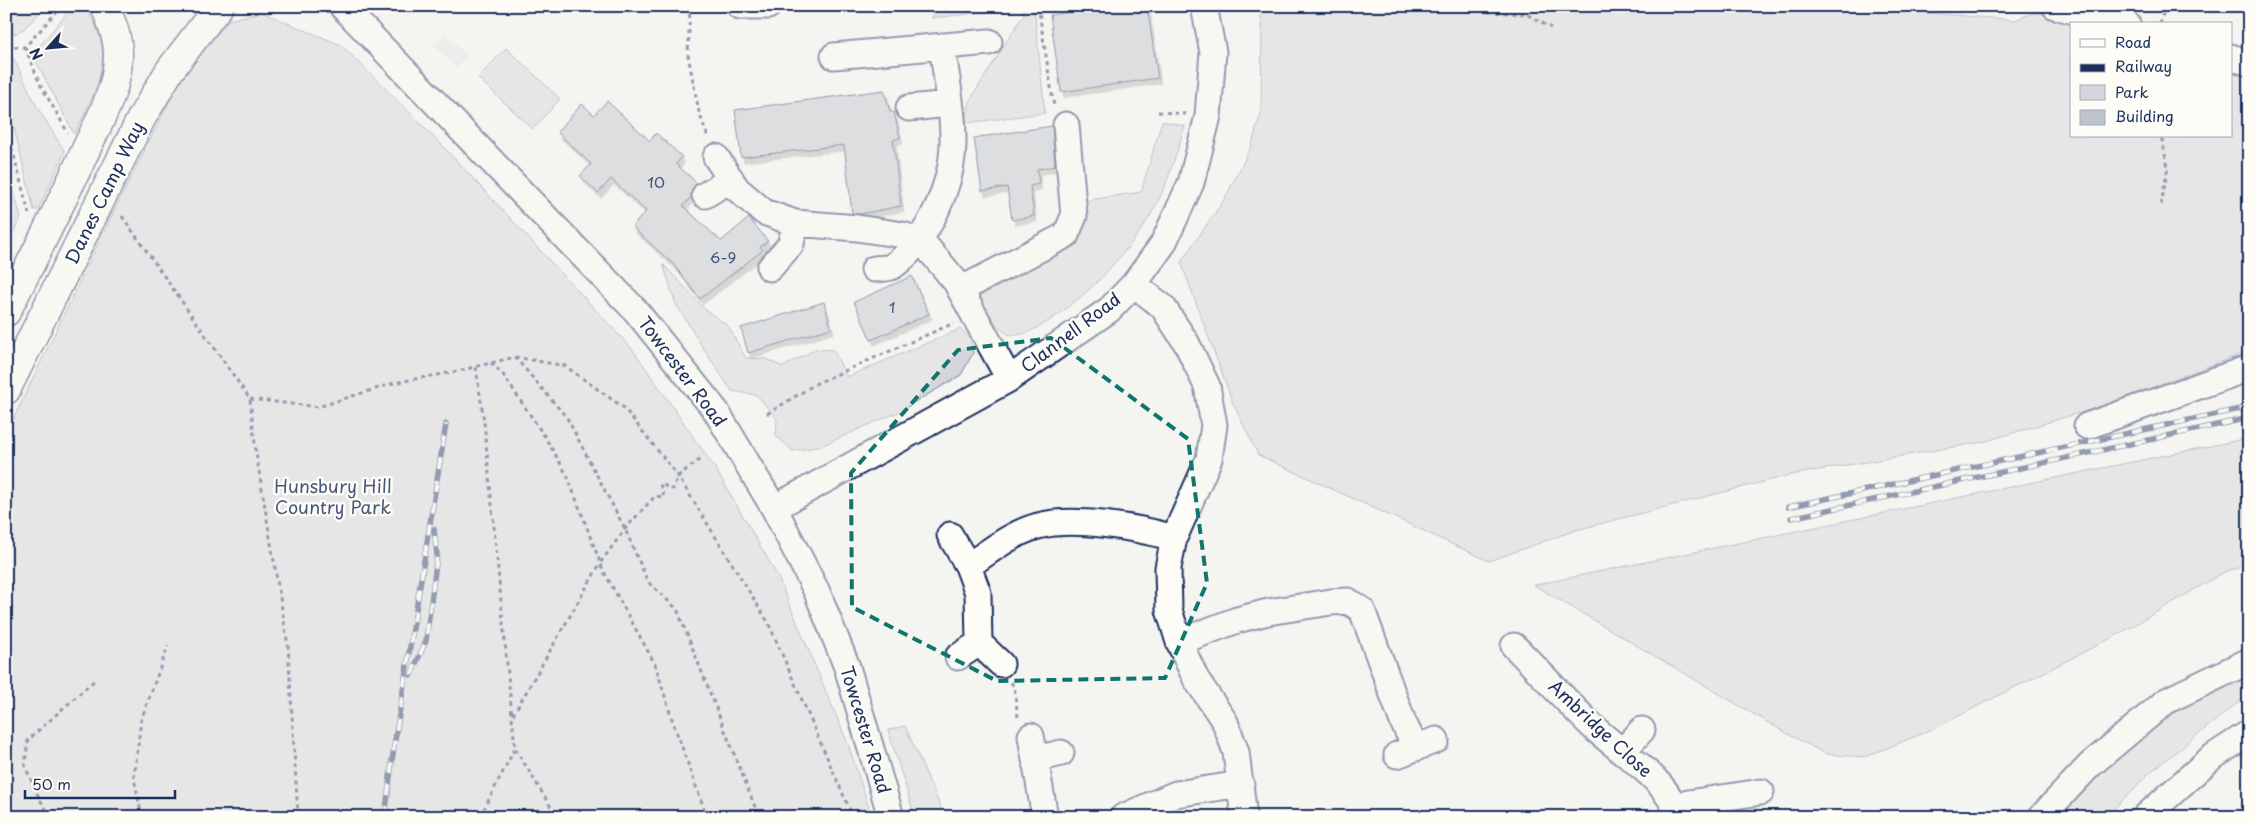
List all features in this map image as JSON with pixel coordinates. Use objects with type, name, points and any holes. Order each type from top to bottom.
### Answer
[{"type":"highway","name":"Danes Camp Way","points":[[6,312],[105,108],[116,73],[118,54],[114,29],[105,6]]},
{"type":"highway","name":"Danes Camp Way","points":[[6,390],[142,117],[170,70],[219,6]]},
{"type":"street","points":[[740,6],[768,6]]},
{"type":"street","name":"Clannell Road","points":[[774,508],[1010,379],[1109,310],[1134,284],[1163,244],[1191,182],[1208,116],[1213,52],[1204,6]]},
{"type":"street","points":[[2055,6],[2119,22]]},
{"type":"street","name":"Towcester Road","points":[[340,8],[636,311],[716,411],[774,508],[817,592],[847,666],[891,817]]},
{"type":"street","points":[[834,56],[989,42]]},
{"type":"street","points":[[874,269],[892,267],[918,242],[934,216],[947,182],[953,138],[942,46]]},
{"type":"street","points":[[2232,57],[2249,63]]},
{"type":"street","points":[[910,108],[949,104]]},
{"type":"street","points":[[960,290],[1066,235],[1074,216],[1066,125]]},
{"type":"street","points":[[716,157],[737,189],[764,212],[795,223],[857,228],[903,235],[925,245],[960,290],[1010,379]]},
{"type":"street","points":[[705,195],[731,179]]},
{"type":"street","points":[[770,268],[790,244],[795,223]]},
{"type":"street","points":[[1134,284],[1163,307],[1187,344],[1206,386],[1214,424],[1209,459],[1174,538],[1168,568],[1169,610],[1179,642],[1196,679],[1225,722],[1236,752],[1244,817]]},
{"type":"street","points":[[2087,426],[2249,368]]},
{"type":"street","points":[[968,566],[1005,541],[1038,526],[1073,523],[1136,528],[1174,538]]},
{"type":"street","points":[[950,535],[968,566],[978,593],[979,644],[1001,664]]},
{"type":"street","points":[[1179,642],[1237,620],[1268,612],[1331,602],[1346,591],[1362,610],[1403,722],[1417,748]]},
{"type":"street","points":[[958,657],[979,644]]},
{"type":"street","name":"Ambridge Close","points":[[1514,646],[1593,727],[1662,786],[1676,811]]},
{"type":"street","points":[[2041,817],[2090,765],[2166,701],[2249,661]]},
{"type":"street","points":[[1622,752],[1642,730]]},
{"type":"street","points":[[2145,817],[2211,758],[2249,733]]},
{"type":"street","points":[[1045,817],[1034,747],[1061,753]]},
{"type":"street","points":[[1123,817],[1176,794],[1240,784]]},
{"type":"street","points":[[1676,811],[1761,792]]},
{"type":"path","points":[[25,48],[62,6]]},
{"type":"path","points":[[690,6],[688,55],[699,112],[716,157]]},
{"type":"path","points":[[1038,6],[1056,116],[1066,125]]},
{"type":"path","points":[[1392,6],[1526,14],[1551,28]]},
{"type":"path","points":[[2161,22],[2165,6]]},
{"type":"path","points":[[6,46],[25,48]]},
{"type":"path","points":[[25,48],[40,84],[70,138]]},
{"type":"path","points":[[1158,112],[1208,116]]},
{"type":"path","points":[[6,125],[29,214],[25,223]]},
{"type":"path","points":[[2161,138],[2168,167],[2161,205]]},
{"type":"path","points":[[122,216],[250,399],[256,453],[288,646],[298,814],[280,817]]},
{"type":"path","points":[[767,414],[817,383],[973,314]]},
{"type":"path","points":[[250,399],[318,407],[394,383],[516,356],[565,366],[624,408],[678,476],[768,622],[853,817]]},
{"type":"path","points":[[516,356],[567,418],[625,529],[648,582],[677,608],[759,817]]},
{"type":"path","points":[[491,363],[502,373],[545,437],[567,475],[614,593],[639,633],[655,664],[672,722],[707,817]]},
{"type":"path","points":[[476,366],[484,422],[515,748],[558,817]]},
{"type":"path","points":[[512,716],[601,562],[625,529],[655,496],[664,497],[660,484],[673,489],[678,476],[702,458]]},
{"type":"path","points":[[142,817],[134,778],[141,720],[168,646]]},
{"type":"path","points":[[1001,664],[1014,687],[1019,721],[1034,747]]},
{"type":"path","points":[[51,817],[38,798],[25,766],[28,740],[97,678]]},
{"type":"path","points":[[480,817],[515,748]]},
{"type":"highlighted area","points":[[1051,338],[1188,439],[1207,583],[1165,678],[997,681],[852,607],[851,473],[958,350]]},
{"type":"shaded area","points":[[445,34],[467,56],[456,68],[434,45]]},
{"type":"green space","points":[[6,6],[46,6],[25,28],[15,34],[6,29]]},
{"type":"green space","points":[[73,6],[83,6],[94,23],[100,39],[102,54],[97,86],[74,134],[36,61],[36,50]]},
{"type":"green space","points":[[943,6],[1042,6],[1034,7],[1045,113],[966,123],[970,100],[1024,14],[1023,8],[931,18]]},
{"type":"green space","points":[[1259,6],[1841,6],[2015,20],[2035,12],[2072,22],[2070,22],[2070,138],[2232,138],[2232,69],[2249,75],[2249,351],[2099,407],[1983,442],[1790,475],[1576,530],[1489,561],[1258,455],[1233,403],[1181,262],[1224,200],[1251,147],[1261,113],[1262,21]]},
{"type":"green space","name":"Hunsbury Hill Country Park","points":[[261,12],[341,45],[438,141],[633,350],[715,468],[777,575],[848,744],[872,817],[6,817],[6,434],[184,72],[229,20]]},
{"type":"green space","points":[[506,48],[560,99],[533,129],[478,78]]},
{"type":"green space","points":[[8,58],[14,59],[36,105],[65,152],[38,210],[34,210],[6,95]]},
{"type":"green space","points":[[1162,121],[1185,126],[1163,189],[1154,209],[1135,238],[1121,256],[1081,297],[1042,325],[1029,332],[1017,335],[1008,334],[1002,330],[993,320],[976,288],[1059,244],[1083,201],[1141,192]]},
{"type":"green space","points":[[6,162],[21,218],[6,245]]},
{"type":"green space","points":[[663,264],[706,310],[728,326],[746,358],[766,359],[783,367],[816,349],[833,350],[847,377],[960,329],[970,337],[973,353],[961,375],[898,412],[821,446],[793,451],[776,436],[777,419],[757,395],[732,391],[676,304]]},
{"type":"green space","points":[[2249,438],[2249,565],[2226,571],[2121,633],[1933,729],[1865,757],[1826,754],[1786,733],[1534,585]]},
{"type":"green space","points":[[2249,671],[2249,694],[2148,774],[2106,817],[2056,817],[2132,741],[2180,706]]},
{"type":"green space","points":[[905,726],[945,817],[915,817],[888,730]]},
{"type":"building","points":[[1111,6],[1147,6],[1158,78],[1061,92],[1050,15]]},
{"type":"building","points":[[884,90],[890,112],[894,112],[900,138],[893,140],[901,206],[860,214],[852,213],[844,145],[741,157],[735,110]]},
{"type":"building","points":[[607,101],[650,141],[656,133],[682,157],[676,164],[697,183],[692,189],[691,197],[683,206],[721,241],[749,218],[768,241],[760,247],[763,250],[700,299],[673,264],[632,227],[646,211],[611,179],[598,193],[580,176],[591,164],[557,132],[582,104],[594,115]]},
{"type":"building","points":[[1052,126],[1055,166],[1037,169],[1039,184],[1030,186],[1034,216],[1012,220],[1007,187],[982,191],[974,138]]},
{"type":"building","points":[[912,276],[929,314],[871,340],[854,302]]},
{"type":"building","points":[[824,302],[831,328],[748,353],[741,328]]},
{"type":"railway","points":[[1788,507],[2249,407]]},
{"type":"railway","points":[[1791,518],[2249,418]]},
{"type":"railway","points":[[385,817],[394,746],[446,424]]},
{"type":"railway","points":[[411,675],[426,641],[437,555],[434,529]]}]
